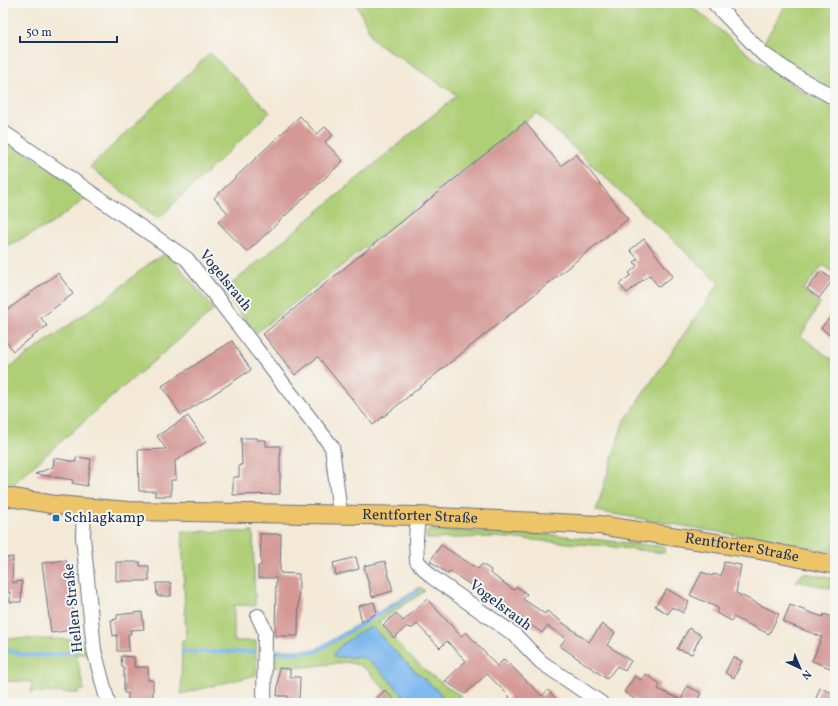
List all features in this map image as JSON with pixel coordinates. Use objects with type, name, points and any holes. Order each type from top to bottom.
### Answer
[{"type":"main road","name":"Rentforter Straße","points":[[3,496],[84,508],[177,513],[418,516],[599,525],[755,549],[835,565]]},
{"type":"street","points":[[714,3],[762,53],[797,77],[835,98]]},
{"type":"street","name":"Vogelsrauh","points":[[3,132],[187,259],[332,447],[340,514]]},
{"type":"street","name":"Hellen Straße","points":[[84,508],[83,537],[94,650],[108,703]]},
{"type":"street","name":"Vogelsrauh","points":[[418,516],[416,538],[417,561],[432,577],[515,635],[541,662],[601,703]]},
{"type":"street","points":[[258,616],[265,631],[264,703]]},
{"type":"green space","points":[[356,3],[688,3],[747,53],[800,90],[835,107],[835,271],[833,273],[823,265],[803,290],[820,303],[801,336],[835,362],[835,552],[596,511],[623,423],[719,283],[536,113],[256,333],[223,291],[457,95],[374,41]]},
{"type":"green space","points":[[787,3],[835,3],[835,91],[796,71],[778,58],[764,42]]},
{"type":"green space","points":[[210,53],[270,112],[158,219],[90,167]]},
{"type":"green space","points":[[3,137],[89,196],[51,224],[3,248]]},
{"type":"green space","points":[[168,253],[214,310],[116,393],[13,484],[3,482],[3,372],[111,295],[152,261]]},
{"type":"green space","points":[[429,530],[555,535],[665,547],[664,553],[606,546],[495,537],[427,539],[426,533]]},
{"type":"green space","points":[[182,531],[253,532],[255,606],[234,605],[234,641],[256,641],[256,675],[181,694],[182,640],[186,640]]},
{"type":"green space","points":[[805,573],[835,579],[835,589],[796,581],[800,575]]},
{"type":"green space","points":[[420,587],[425,591],[378,622],[427,672],[462,696],[455,703],[440,703],[442,699],[441,694],[405,662],[373,628],[335,657],[358,657],[371,663],[409,703],[397,703],[367,670],[359,665],[346,662],[306,667],[268,667],[269,650],[315,650]]},
{"type":"green space","points":[[3,638],[87,640],[88,654],[76,654],[84,690],[79,690],[79,693],[31,692],[32,682],[3,681]]},
{"type":"water","points":[[366,628],[373,628],[405,662],[441,694],[442,699],[440,703],[409,703],[371,663],[358,657],[335,657],[333,655],[339,647]]},
{"type":"building","points":[[300,116],[317,134],[325,127],[333,135],[325,142],[343,161],[247,252],[218,222],[228,213],[214,198]]},
{"type":"building","points":[[525,122],[561,166],[576,154],[628,219],[373,425],[318,357],[295,375],[263,334]]},
{"type":"building","points":[[644,239],[673,276],[659,287],[649,275],[627,293],[619,284],[631,275],[629,273],[637,266],[634,262],[638,259],[630,250]]},
{"type":"building","points":[[821,271],[833,280],[819,298],[807,289]]},
{"type":"building","points":[[58,273],[73,294],[41,318],[47,326],[13,351],[3,337],[3,313]]},
{"type":"building","points":[[835,311],[835,340],[821,328]]},
{"type":"building","points":[[232,341],[251,370],[181,415],[162,386]]},
{"type":"building","points":[[188,416],[206,442],[175,461],[176,480],[171,480],[171,496],[155,496],[155,491],[139,491],[138,450],[166,449],[157,436]]},
{"type":"building","points":[[241,438],[257,438],[257,440],[266,440],[266,446],[280,446],[280,494],[233,495],[233,477],[239,477],[239,465],[242,465]]},
{"type":"building","points":[[76,457],[91,459],[87,486],[72,483],[73,480],[35,474],[53,467],[54,458],[76,462]]},
{"type":"building","points":[[260,534],[281,534],[280,573],[299,574],[298,636],[275,636],[276,578],[258,578],[258,566],[261,566]]},
{"type":"building","points":[[441,545],[478,569],[482,564],[491,570],[490,573],[514,590],[517,587],[527,594],[523,599],[545,614],[547,611],[589,642],[602,624],[615,633],[607,645],[631,661],[625,671],[617,666],[607,679],[560,646],[566,638],[547,626],[542,633],[479,588],[478,590],[450,571],[448,574],[430,561]]},
{"type":"building","points":[[13,557],[12,583],[22,581],[21,602],[10,602],[10,592],[3,592],[3,558]]},
{"type":"building","points":[[356,557],[359,569],[336,575],[333,563]]},
{"type":"building","points":[[66,560],[74,617],[72,617],[73,630],[51,633],[42,563]]},
{"type":"building","points":[[385,561],[393,591],[372,597],[364,566]]},
{"type":"building","points":[[116,562],[140,562],[140,566],[149,566],[149,581],[116,581]]},
{"type":"building","points":[[724,562],[741,565],[736,593],[779,614],[769,634],[733,617],[732,621],[716,613],[718,608],[690,595],[702,572],[712,576],[713,574],[721,576]]},
{"type":"building","points":[[156,583],[171,583],[171,596],[157,596]]},
{"type":"building","points":[[667,589],[689,602],[683,613],[672,607],[668,614],[655,606]]},
{"type":"building","points":[[427,599],[461,636],[466,632],[497,666],[504,659],[542,696],[548,690],[560,703],[503,703],[510,697],[487,674],[465,694],[445,681],[466,661],[447,641],[440,648],[417,624],[413,628],[406,627],[394,638],[383,625],[396,613],[403,621]]},
{"type":"building","points":[[374,602],[377,613],[362,622],[358,606]]},
{"type":"building","points":[[790,605],[823,617],[824,614],[835,618],[835,670],[812,661],[822,637],[783,622]]},
{"type":"building","points":[[142,612],[144,629],[130,630],[131,634],[128,634],[129,651],[117,651],[117,635],[113,636],[111,620],[117,619],[117,615]]},
{"type":"building","points":[[689,628],[701,635],[692,654],[677,649]]},
{"type":"building","points":[[121,656],[134,657],[134,667],[148,667],[148,680],[153,680],[153,703],[128,703],[128,693],[124,693],[124,668],[122,667]]},
{"type":"building","points":[[733,657],[742,661],[734,678],[725,673]]},
{"type":"building","points":[[279,668],[290,669],[290,677],[300,677],[299,703],[288,703],[288,696],[277,696]]},
{"type":"building","points":[[646,674],[660,684],[658,689],[681,700],[687,686],[701,693],[696,703],[640,703],[624,692],[635,676],[641,680]]},
{"type":"building","points":[[820,688],[835,694],[835,703],[814,703]]},
{"type":"building","points":[[385,690],[397,703],[372,703]]},
{"type":"waterway","points":[[272,652],[315,652],[418,591]]},
{"type":"waterway","points":[[3,650],[31,655],[49,655],[73,652]]},
{"type":"waterway","points":[[182,652],[254,652]]},
{"type":"place","name":"Schlagkamp","points":[[56,518]]}]
